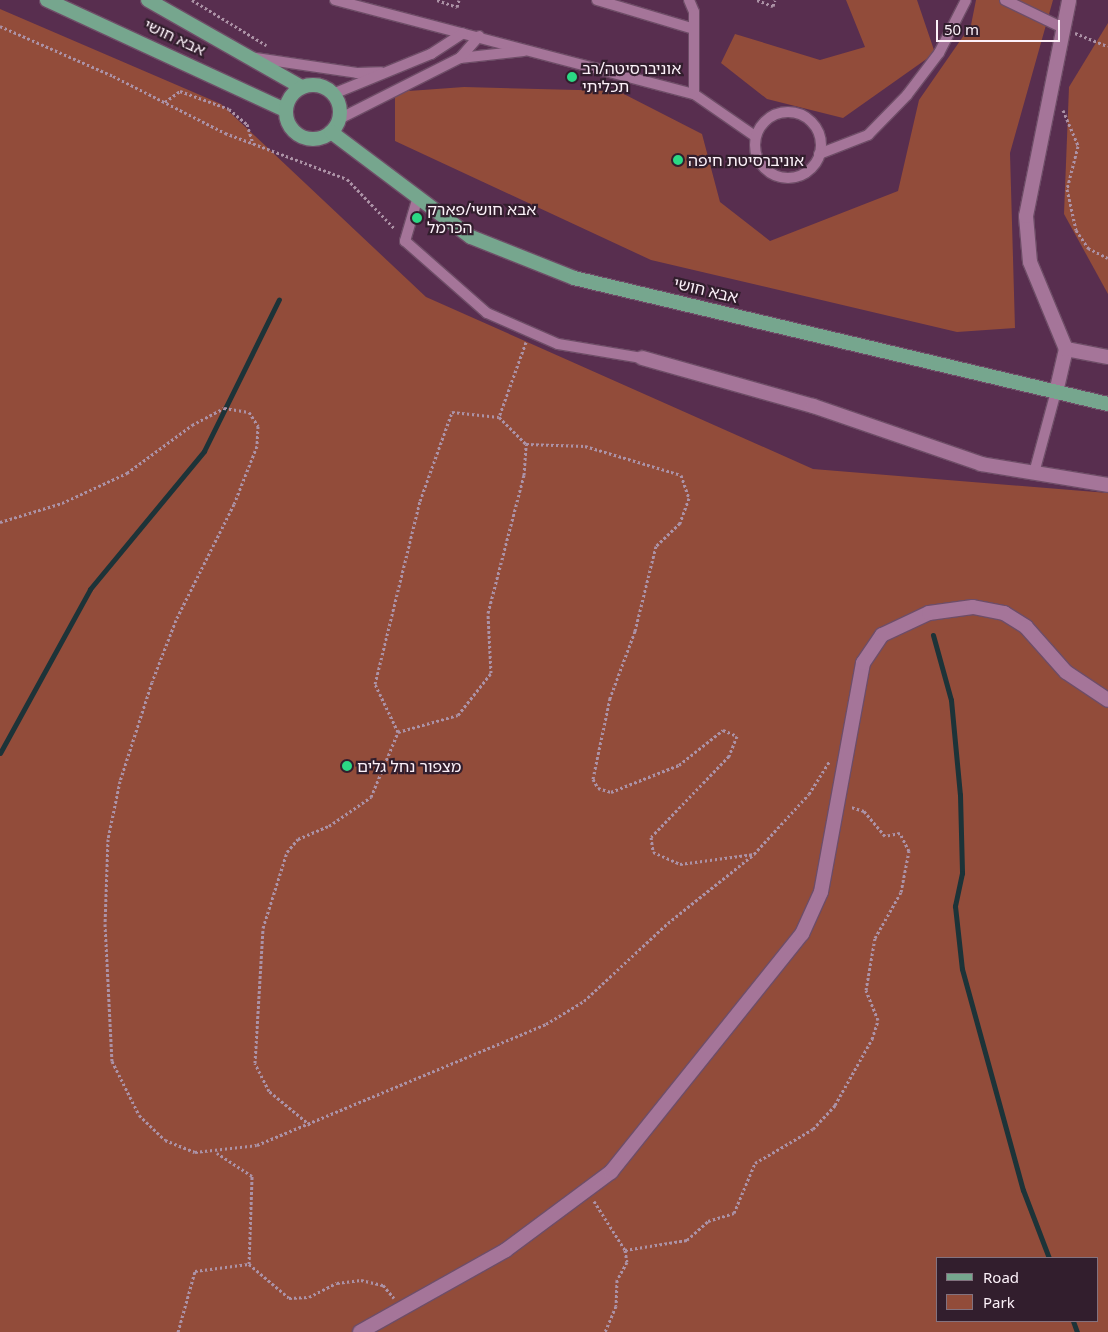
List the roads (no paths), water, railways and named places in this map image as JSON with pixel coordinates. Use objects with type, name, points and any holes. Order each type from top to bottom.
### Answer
[{"type":"main road","name":"אבא חושי","points":[[48,0],[285,110]]},
{"type":"main road","name":"אבא חושי","points":[[148,0],[301,87],[321,86],[333,94]]},
{"type":"main road","points":[[301,87],[290,96],[285,110],[289,126],[301,136],[316,139],[331,132],[339,119],[333,94]]},
{"type":"main road","name":"אבא חושי","points":[[331,132],[417,200],[471,237],[574,278],[1057,388],[1108,404]]},
{"type":"street","points":[[1057,388],[1066,349],[1030,262],[1027,239],[1028,193],[1069,0]]},
{"type":"street","points":[[1066,349],[1108,357]]},
{"type":"street","points":[[642,358],[813,406],[981,464],[1108,485]]},
{"type":"street","points":[[360,1332],[400,1306],[506,1250],[588,1192],[637,1144],[802,934],[821,892],[846,740],[870,648],[882,635],[929,614],[973,607],[1004,613],[1026,627],[1066,672],[1108,700]]},
{"type":"lane","points":[[335,0],[479,36],[694,94],[756,136]]},
{"type":"lane","points":[[597,0],[694,28]]},
{"type":"lane","points":[[689,0],[694,28],[694,94]]},
{"type":"lane","points":[[819,154],[868,135],[907,95],[939,53],[966,0]]},
{"type":"lane","points":[[1005,0],[1064,28]]},
{"type":"lane","points":[[333,94],[431,54],[463,33]]},
{"type":"lane","points":[[460,58],[479,36]]},
{"type":"lane","points":[[339,119],[460,58],[531,50]]},
{"type":"lane","points":[[247,57],[357,73],[389,71]]},
{"type":"lane","points":[[797,114],[819,134],[819,154],[815,164],[796,177],[773,175],[758,159],[756,136],[767,119],[797,114]]},
{"type":"lane","points":[[417,200],[405,241],[487,313],[558,344],[642,358]]},
{"type":"lane","points":[[1034,473],[1057,388]]},
{"type":"waterway","points":[[0,753],[90,589],[204,451],[279,299]]},
{"type":"waterway","points":[[933,635],[951,700],[960,795],[962,873],[955,906],[962,969],[1023,1190],[1049,1257]]},
{"type":"waterway","points":[[1073,1322],[1077,1332]]},
{"type":"place","name":"אוניברסיטה/רב תכליתי","points":[[572,77]]},
{"type":"place","name":"אוניברסיטת חיפה","points":[[678,160]]},
{"type":"place","name":"אבא חושי/פארק הכרמל","points":[[417,218]]},
{"type":"place","name":"מצפור נחל גלים","points":[[347,766]]}]
